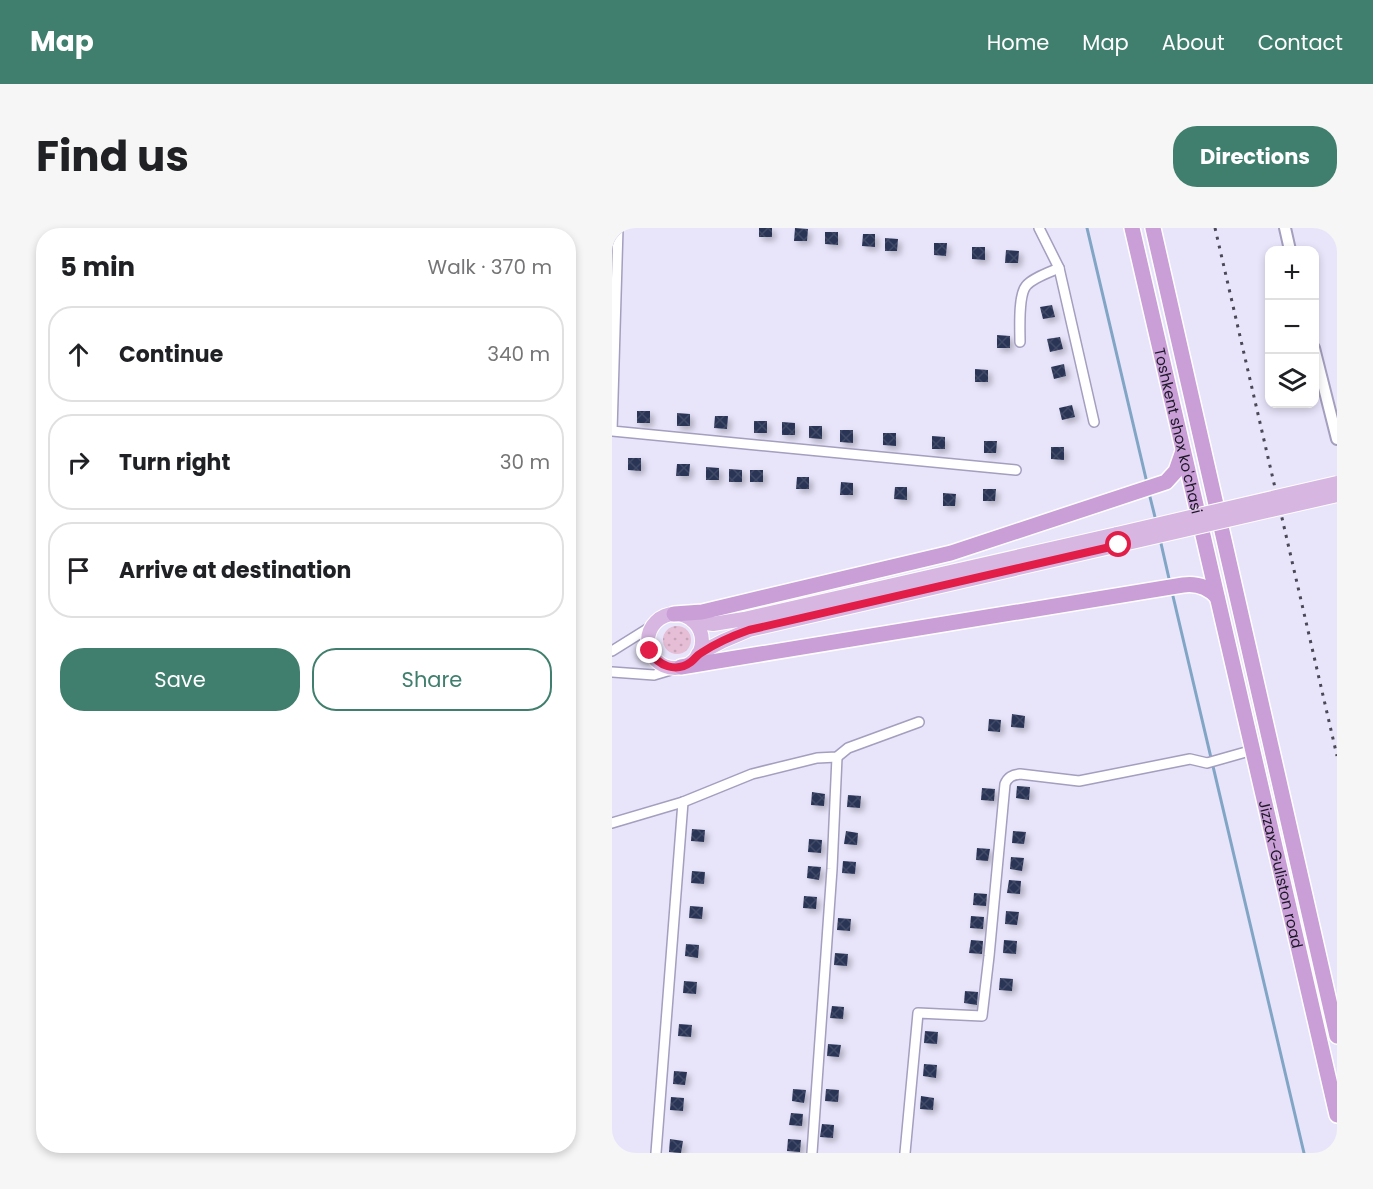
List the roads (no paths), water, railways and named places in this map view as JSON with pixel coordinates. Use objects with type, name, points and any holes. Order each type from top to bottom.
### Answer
[{"type":"highway","name":"Toshkent shox ko'chasi","points":[[1132,228],[1226,633]]},
{"type":"highway","name":"Toshkent shox ko'chasi","points":[[1153,228],[1244,629]]},
{"type":"highway","points":[[674,614],[702,612],[951,553],[1166,482],[1176,471],[1184,448]]},
{"type":"highway","points":[[681,667],[1190,584],[1210,590],[1217,597]]},
{"type":"highway","name":"Jizzax-Guliston road","points":[[1244,629],[1337,1036]]},
{"type":"highway","name":"Jizzax-Guliston road","points":[[1226,633],[1337,1115]]},
{"type":"main road","points":[[698,654],[749,630],[1337,483]]},
{"type":"main road","points":[[693,621],[699,629],[702,644],[698,654],[691,662],[676,668],[665,666],[656,660],[648,641],[652,626],[664,616],[674,614],[693,621],[713,624],[744,619],[1337,495]]},
{"type":"street","points":[[618,228],[612,431],[1016,470]]},
{"type":"street","points":[[1039,228],[1059,268],[1094,422]]},
{"type":"street","points":[[1285,228],[1289,246]]},
{"type":"street","points":[[1020,342],[1022,292],[1031,282],[1059,268]]},
{"type":"street","points":[[1316,354],[1337,439]]},
{"type":"street","points":[[612,651],[652,626]]},
{"type":"street","points":[[612,672],[654,675],[681,667]]},
{"type":"street","points":[[612,824],[683,802],[752,774],[817,758],[837,757],[848,748],[918,722]]},
{"type":"street","points":[[904,1153],[918,1013],[982,1017],[1007,779],[1020,774],[1078,781],[1190,759],[1211,762],[1253,750]]},
{"type":"street","points":[[812,1153],[832,869],[837,757]]},
{"type":"street","points":[[656,1153],[683,802]]},
{"type":"waterway","points":[[1087,228],[1147,483]]},
{"type":"waterway","points":[[1149,493],[1156,521]]},
{"type":"waterway","points":[[1160,539],[1170,583]]},
{"type":"waterway","points":[[1172,592],[1304,1153]]},
{"type":"railway","points":[[1215,228],[1337,756]]}]
